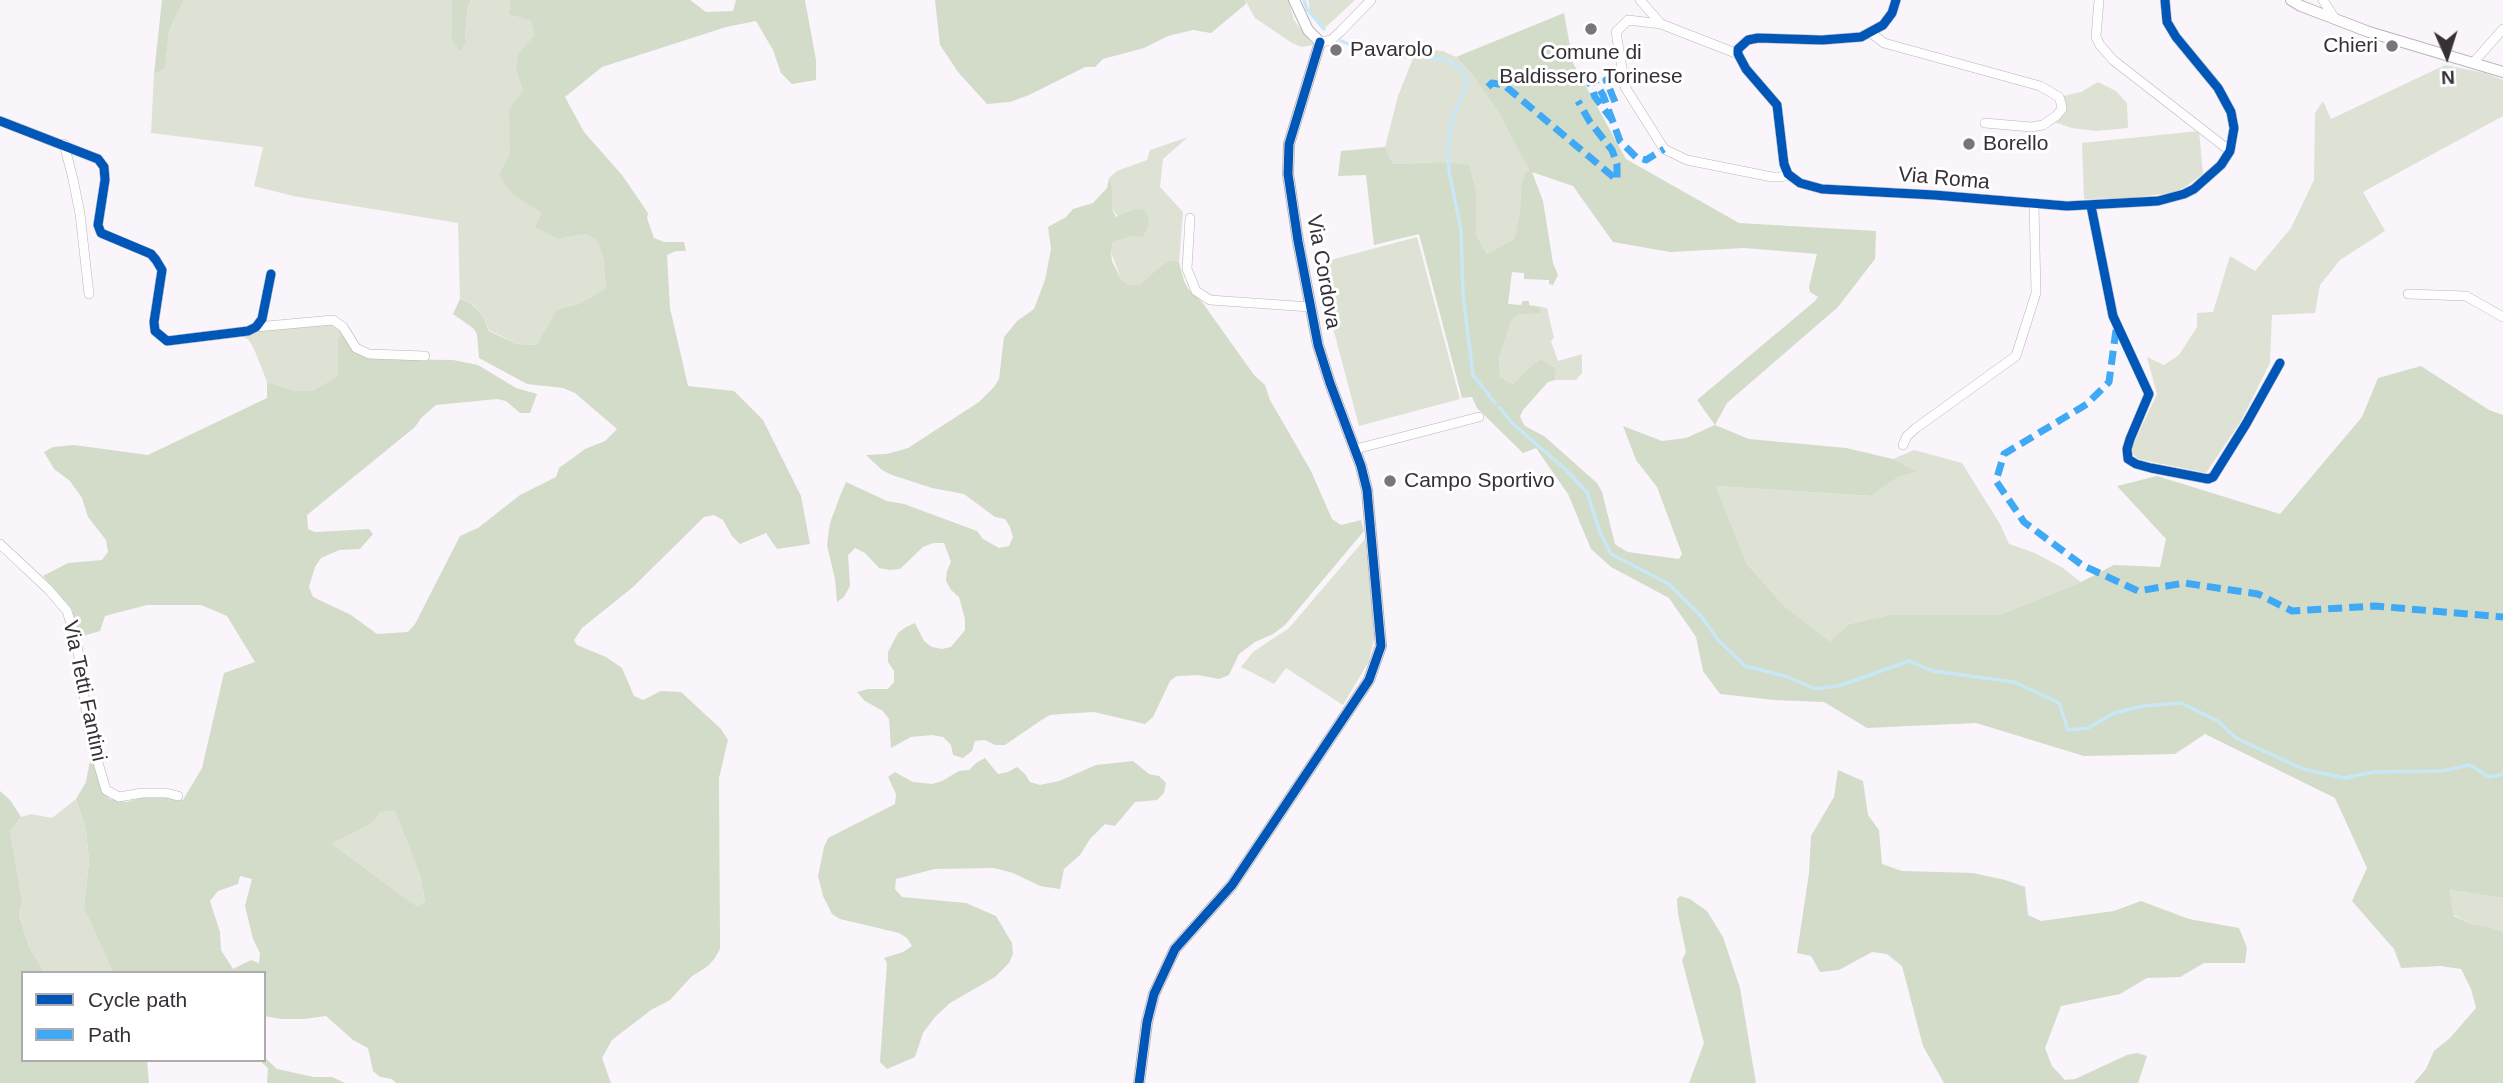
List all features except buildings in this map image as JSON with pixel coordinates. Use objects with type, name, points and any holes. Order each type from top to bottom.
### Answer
[{"type":"street","points":[[1294,0],[1308,30],[1320,42],[1331,40],[1371,0]]},
{"type":"street","points":[[1640,0],[1661,24]]},
{"type":"street","points":[[1738,54],[1741,46],[1748,40],[1758,37],[1822,40],[1871,33],[1888,20],[1896,0]]},
{"type":"street","points":[[2099,0],[2096,37],[2100,46],[2113,60],[2230,152],[2234,128],[2231,112],[2218,88],[2175,37],[2167,22],[2165,0]]},
{"type":"street","points":[[2291,0],[2369,32],[2503,72]]},
{"type":"street","points":[[2323,0],[2335,19]]},
{"type":"street","points":[[1628,20],[1661,24],[1680,34],[1694,36],[1738,54],[1751,76],[1777,105],[1782,154],[1788,174],[1772,177],[1687,160],[1664,149],[1625,87],[1616,32],[1628,20]]},
{"type":"street","points":[[2473,63],[2503,29]]},
{"type":"street","points":[[1871,33],[1884,43],[2040,86],[2059,97],[2062,109],[2043,125],[2031,127],[1985,123]]},
{"type":"street","name":"Via Cordova","points":[[1139,1083],[1147,1022],[1154,993],[1175,949],[1232,886],[1374,673],[1381,646],[1364,480],[1356,449],[1330,383],[1310,307],[1295,224],[1288,158],[1295,120],[1320,42]]},
{"type":"street","points":[[0,121],[98,159],[104,167],[105,180],[98,225],[101,233],[151,254],[162,270],[154,322],[155,331],[167,341],[248,331],[256,327],[333,320],[343,327],[356,348],[369,354],[425,356]]},
{"type":"street","points":[[64,144],[78,202],[89,294]]},
{"type":"street","name":"Via Roma","points":[[1788,174],[1800,183],[1822,189],[2091,206],[2158,201],[2184,194],[2194,189],[2221,165],[2230,152]]},
{"type":"street","points":[[1903,445],[1907,436],[1916,428],[2016,356],[2036,293],[2034,204]]},
{"type":"street","points":[[2091,206],[2113,316],[2149,394],[2130,439],[2128,459],[2151,468],[2208,479],[2213,477],[2280,363]]},
{"type":"street","points":[[1190,218],[1187,269],[1196,291],[1210,300],[1310,307]]},
{"type":"street","points":[[256,327],[261,319],[271,274]]},
{"type":"street","points":[[2408,293],[2466,296],[2503,317]]},
{"type":"street","points":[[1356,449],[1479,416]]},
{"type":"street","name":"Via Tetti Fantini","points":[[0,544],[48,589],[67,611],[77,643],[89,732],[106,790],[119,797],[154,793],[178,796]]},
{"type":"shaded area","points":[[184,0],[452,0],[451,39],[466,42],[468,7],[471,0],[510,0],[509,15],[532,20],[535,35],[516,70],[523,90],[509,109],[514,196],[543,213],[536,227],[558,239],[585,234],[597,241],[603,257],[606,288],[579,304],[557,309],[538,345],[517,344],[489,330],[483,316],[472,303],[460,299],[458,223],[293,196],[254,186],[263,147],[151,133],[154,74],[165,68],[169,31]]},
{"type":"shaded area","points":[[1245,0],[1288,0],[1294,20],[1313,45],[1302,47],[1292,43],[1255,18]]},
{"type":"shaded area","points":[[1308,0],[1355,0],[1326,27],[1321,25],[1310,11]]},
{"type":"shaded area","points":[[1417,48],[1443,51],[1456,57],[1472,74],[1501,117],[1531,171],[1525,173],[1521,186],[1520,212],[1514,239],[1487,254],[1476,235],[1476,193],[1440,162],[1393,164],[1385,147],[1398,96]]},
{"type":"shaded area","points":[[2445,65],[2485,73],[2503,80],[2503,116],[2363,192],[2385,231],[2340,260],[2320,285],[2315,313],[2272,315],[2270,363],[2241,421],[2206,473],[2138,459],[2133,454],[2132,447],[2157,394],[2147,357],[2164,365],[2179,355],[2197,327],[2197,313],[2213,312],[2230,256],[2255,271],[2291,228],[2314,180],[2315,113],[2323,101],[2331,119]]},
{"type":"shaded area","points":[[2098,82],[2116,91],[2127,103],[2128,128],[2096,131],[2072,128],[2051,121],[2062,109],[2059,97],[2081,92]]},
{"type":"shaded area","points":[[2199,131],[2203,174],[2185,187],[2173,193],[2084,199],[2082,143]]},
{"type":"shaded area","points":[[1188,137],[1163,159],[1160,187],[1183,212],[1179,262],[1170,260],[1139,285],[1129,285],[1121,279],[1111,252],[1113,242],[1132,236],[1112,209],[1113,190],[1109,178],[1117,171],[1147,160],[1150,150]]},
{"type":"shaded area","points":[[1417,237],[1460,399],[1359,426],[1316,264]]},
{"type":"shaded area","points":[[1541,307],[1547,308],[1554,338],[1551,341],[1558,361],[1582,354],[1582,373],[1576,380],[1555,380],[1556,369],[1532,365],[1513,384],[1500,377],[1499,357],[1504,337],[1516,315],[1539,313]]},
{"type":"shaded area","points":[[331,323],[340,328],[344,335],[338,338],[338,376],[312,391],[295,391],[267,382],[254,349],[249,340],[243,337],[257,330]]},
{"type":"shaded area","points":[[1914,450],[1962,463],[2000,524],[2009,544],[2035,553],[2063,568],[2081,582],[1999,615],[1889,615],[1849,624],[1830,643],[1784,606],[1747,564],[1716,486],[1872,496],[1898,477],[1916,472],[1893,459]]},
{"type":"shaded area","points":[[1365,539],[1375,634],[1369,661],[1343,705],[1286,668],[1274,684],[1241,667],[1253,652],[1289,628]]},
{"type":"shaded area","points":[[76,799],[86,830],[89,861],[84,908],[112,971],[41,971],[29,947],[19,913],[22,900],[10,832],[21,817],[31,814],[52,818]]},
{"type":"shaded area","points":[[395,811],[420,875],[425,901],[418,907],[332,844],[371,824],[381,812]]},
{"type":"shaded area","points":[[2450,890],[2503,898],[2503,932],[2471,924],[2454,915]]},
{"type":"green space","points":[[162,0],[184,0],[169,31],[165,68],[154,74]]},
{"type":"green space","points":[[452,0],[471,0],[468,7],[466,42],[460,51],[451,39]]},
{"type":"green space","points":[[510,0],[690,0],[706,12],[733,11],[736,0],[805,0],[816,60],[816,80],[792,84],[781,73],[773,50],[756,21],[726,27],[602,67],[565,97],[584,132],[622,175],[648,213],[647,218],[654,238],[664,242],[684,242],[686,251],[667,255],[670,308],[688,386],[734,391],[763,420],[801,496],[810,544],[777,549],[766,533],[740,544],[723,520],[714,515],[704,517],[633,587],[582,628],[574,640],[577,645],[606,657],[622,668],[634,696],[643,700],[661,691],[681,692],[721,729],[728,740],[719,778],[720,949],[715,958],[691,977],[670,1000],[651,1010],[612,1040],[602,1058],[611,1083],[396,1083],[373,1071],[368,1048],[353,1040],[326,1016],[304,1019],[266,1016],[266,971],[112,971],[84,908],[89,861],[86,830],[76,799],[86,782],[91,755],[102,792],[110,799],[127,802],[143,797],[183,800],[202,768],[224,673],[255,662],[227,616],[201,605],[147,605],[105,616],[100,631],[79,637],[72,609],[43,576],[68,563],[102,560],[108,552],[106,540],[88,517],[82,498],[70,481],[54,469],[44,452],[53,447],[74,445],[148,455],[267,398],[267,382],[295,391],[312,391],[338,376],[338,337],[344,335],[353,350],[373,359],[453,360],[478,365],[516,388],[537,394],[530,413],[520,413],[506,401],[497,399],[436,405],[415,427],[307,515],[308,529],[315,532],[369,529],[373,534],[360,549],[339,550],[321,558],[315,567],[309,587],[313,597],[351,615],[377,634],[408,632],[415,624],[460,536],[478,528],[520,495],[556,477],[559,468],[585,449],[605,441],[617,429],[575,393],[563,388],[527,384],[479,358],[477,334],[453,314],[460,299],[471,303],[483,316],[489,331],[517,344],[537,345],[557,309],[579,304],[606,288],[603,257],[597,241],[585,234],[558,239],[535,227],[542,213],[514,196],[499,175],[510,154],[509,109],[523,90],[516,70],[519,53],[535,35],[531,20],[509,15]],"holes":[[[395,811],[420,875],[425,901],[418,907],[332,844],[371,824],[381,812]],[[240,876],[252,879],[245,906],[253,939],[260,953],[259,963],[251,960],[233,969],[221,950],[220,932],[210,901],[218,891],[238,884]]]},
{"type":"green space","points":[[935,0],[1245,0],[1246,4],[1211,33],[1193,30],[1168,36],[1144,48],[1103,59],[1095,67],[1085,67],[1029,95],[1010,102],[987,104],[958,72],[940,45]]},
{"type":"green space","points":[[1564,13],[1573,63],[1626,159],[1739,223],[1876,231],[1875,259],[1838,307],[1727,403],[1715,425],[1749,439],[1846,448],[1893,459],[1917,472],[1898,477],[1872,496],[1716,486],[1747,564],[1784,606],[1830,642],[1849,624],[1889,615],[1999,615],[2081,582],[2114,565],[2160,567],[2166,539],[2117,486],[2157,476],[2280,514],[2362,417],[2378,378],[2421,366],[2489,410],[2503,415],[2503,898],[2450,890],[2454,916],[2471,924],[2503,932],[2503,1083],[2414,1083],[2426,1069],[2434,1051],[2450,1038],[2476,1008],[2471,989],[2461,969],[2440,966],[2401,968],[2394,949],[2352,901],[2367,868],[2335,798],[2205,734],[2175,754],[2084,756],[1976,723],[1867,728],[1824,702],[1720,694],[1703,671],[1696,637],[1669,598],[1611,567],[1591,549],[1568,494],[1536,448],[1523,453],[1477,408],[1472,397],[1462,398],[1419,234],[1374,245],[1366,175],[1338,176],[1341,151],[1385,147],[1393,164],[1440,162],[1469,165],[1476,193],[1476,235],[1487,254],[1514,239],[1520,212],[1521,186],[1525,172],[1530,171],[1501,117],[1472,74],[1456,57]],"holes":[[[1532,172],[1573,186],[1613,242],[1670,252],[1744,248],[1817,254],[1809,287],[1810,292],[1818,297],[1697,400],[1715,425],[1686,438],[1662,441],[1623,426],[1636,460],[1657,487],[1682,554],[1679,559],[1628,552],[1615,544],[1602,492],[1597,483],[1544,436],[1525,426],[1522,421],[1520,416],[1523,410],[1548,382],[1555,380],[1556,369],[1541,360],[1513,384],[1500,377],[1499,357],[1511,321],[1517,315],[1540,313],[1541,307],[1529,305],[1529,301],[1523,301],[1521,305],[1508,304],[1512,272],[1524,273],[1524,279],[1549,280],[1549,284],[1553,285],[1558,275],[1553,263],[1543,201]]]},
{"type":"green space","points":[[1109,178],[1113,190],[1112,209],[1116,217],[1135,209],[1144,210],[1149,218],[1148,228],[1142,237],[1132,236],[1113,242],[1112,261],[1121,279],[1129,285],[1139,285],[1170,260],[1179,262],[1189,290],[1202,302],[1254,375],[1265,385],[1270,400],[1311,471],[1332,519],[1341,525],[1361,520],[1364,531],[1285,625],[1239,654],[1229,675],[1219,679],[1198,675],[1177,676],[1170,681],[1153,717],[1145,724],[1094,712],[1050,715],[1005,745],[995,745],[985,740],[975,741],[972,751],[963,758],[953,755],[951,745],[943,737],[932,735],[911,737],[891,748],[889,719],[883,711],[865,701],[857,692],[888,689],[894,682],[894,671],[888,662],[888,652],[898,633],[906,627],[915,623],[924,641],[932,647],[942,649],[951,647],[965,630],[965,619],[959,597],[946,581],[951,562],[944,543],[923,547],[900,569],[889,570],[879,568],[865,553],[855,548],[848,555],[850,586],[844,597],[837,602],[827,545],[830,523],[840,496],[846,482],[887,501],[904,504],[977,531],[983,539],[999,548],[1009,546],[1013,537],[1005,519],[995,517],[964,494],[932,488],[892,475],[882,470],[866,455],[887,454],[908,448],[979,402],[994,387],[999,379],[1004,337],[1017,321],[1034,309],[1045,280],[1051,249],[1048,227],[1066,217],[1073,209],[1093,203],[1107,188]]},
{"type":"green space","points":[[985,758],[998,774],[1017,767],[1030,782],[1040,785],[1059,781],[1096,765],[1133,761],[1166,783],[1164,793],[1157,800],[1135,802],[1115,826],[1105,824],[1090,839],[1080,855],[1064,869],[1060,889],[1040,886],[1013,873],[994,868],[935,869],[896,879],[895,889],[902,897],[966,903],[996,916],[1012,943],[1013,954],[1009,963],[995,977],[950,1003],[935,1017],[923,1033],[915,1057],[887,1069],[880,1062],[887,963],[884,958],[912,946],[907,938],[899,933],[840,919],[832,914],[823,896],[818,876],[824,847],[828,838],[895,804],[896,794],[888,777],[895,772],[913,782],[932,784],[959,771],[969,770]]},
{"type":"green space","points":[[1838,770],[1863,781],[1868,815],[1879,830],[1882,864],[1902,871],[1973,873],[2025,887],[2028,915],[2041,921],[2114,911],[2141,901],[2189,919],[2239,928],[2247,948],[2245,963],[2204,963],[2180,977],[2147,978],[2120,994],[2061,1006],[2045,1048],[2052,1066],[2065,1080],[2075,1079],[2137,1053],[2147,1056],[2138,1083],[1944,1083],[1923,1046],[1902,966],[1887,954],[1872,952],[1839,970],[1820,972],[1811,956],[1797,953],[1809,873],[1811,836],[1834,797]]},
{"type":"green space","points":[[0,791],[10,800],[21,817],[10,832],[22,900],[19,914],[29,947],[42,968],[41,971],[21,971],[21,1062],[147,1062],[149,1083],[0,1083]]},
{"type":"green space","points":[[1680,896],[1690,899],[1707,911],[1723,937],[1740,988],[1756,1083],[1689,1083],[1704,1043],[1682,960],[1686,952],[1678,914],[1677,899]]},
{"type":"green space","points":[[266,1059],[277,1069],[314,1077],[332,1077],[345,1083],[267,1083],[268,1068],[261,1062],[266,1062]]},
{"type":"waterway","points":[[1304,0],[1307,9],[1324,29]]},
{"type":"waterway","points":[[1341,41],[1371,53],[1392,57],[1420,56],[1450,61],[1463,72],[1465,90],[1453,117],[1447,146],[1449,171],[1461,230],[1463,294],[1473,375],[1495,403]]},
{"type":"waterway","points":[[1499,407],[1512,423],[1587,492],[1600,532],[1611,554],[1669,584],[1701,616],[1718,640],[1745,666],[1785,676],[1816,689],[1842,685],[1909,661],[1933,671],[2014,682],[2059,703],[2068,730],[2088,728],[2114,713],[2143,706],[2181,703],[2218,721],[2236,738],[2303,769],[2345,778],[2373,772],[2442,771],[2470,765],[2489,777],[2503,774]]},
{"type":"marked path","points":[[1615,102],[1606,80],[1622,74]]},
{"type":"marked path","points":[[1613,121],[1595,97],[1589,81],[1595,82],[1603,95],[1620,141],[1636,157],[1646,160],[1664,149]]},
{"type":"marked path","points":[[1488,87],[1492,83],[1504,85],[1617,180],[1617,164],[1612,150],[1590,122],[1578,101]]},
{"type":"marked path","points":[[2116,330],[2109,382],[2087,404],[2004,454],[1996,481],[2024,522],[2082,565],[2138,591],[2184,583],[2258,594],[2292,611],[2375,606],[2503,617]]},
{"type":"cycle path","points":[[1896,0],[1892,13],[1883,25],[1861,37],[1822,40],[1758,38],[1748,40],[1738,49],[1746,69],[1777,105],[1784,164],[1788,174],[1800,183],[1822,189],[2067,206],[2158,201],[2194,189],[2221,165],[2230,151],[2234,128],[2231,112],[2218,88],[2167,22],[2165,0]]},
{"type":"cycle path","points":[[1139,1083],[1147,1022],[1154,994],[1175,949],[1232,885],[1369,680],[1381,646],[1367,490],[1318,345],[1288,174],[1289,144],[1320,42]]},
{"type":"cycle path","points":[[0,121],[98,159],[104,167],[105,180],[98,225],[101,233],[151,254],[156,260],[162,270],[155,331],[167,341],[248,331],[256,327],[262,319],[271,274]]},
{"type":"cycle path","points":[[2091,206],[2113,316],[2149,394],[2130,439],[2128,459],[2151,468],[2208,479],[2213,477],[2280,363]]},
{"type":"place","name":"Comune di Baldissero Torinese","points":[[1591,29]]},
{"type":"place","name":"Chieri","points":[[2392,46]]},
{"type":"place","name":"Pavarolo","points":[[1336,50]]},
{"type":"place","name":"Borello","points":[[1969,144]]},
{"type":"place","name":"Campo Sportivo","points":[[1390,481]]}]
